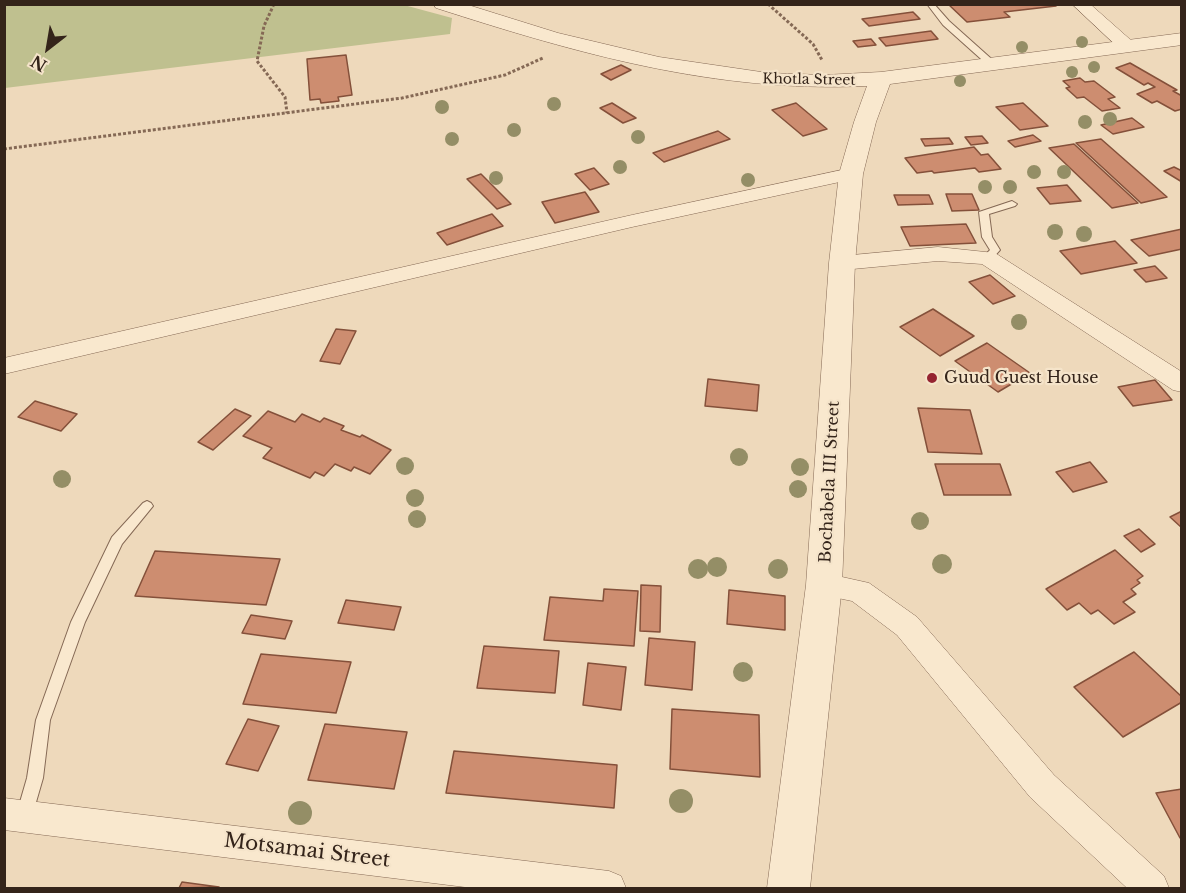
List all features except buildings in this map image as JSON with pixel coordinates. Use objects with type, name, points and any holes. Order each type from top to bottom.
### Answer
[{"type":"street","name":"Khotla Street","points":[[443,4],[636,60],[704,74],[782,82],[837,83],[881,79],[1182,39]]},
{"type":"street","points":[[1080,4],[1127,46]]},
{"type":"street","name":"Bochabela III Street","points":[[789,888],[824,585],[842,263],[851,174],[865,122],[881,79]]},
{"type":"street","points":[[4,366],[632,221],[851,174]]},
{"type":"street","points":[[842,263],[938,254],[987,258],[1182,384]]},
{"type":"street","points":[[824,585],[859,591],[907,626],[1042,786],[1152,888]]},
{"type":"street","name":"Motsamai Street","points":[[14,815],[609,888]]},
{"type":"lane","points":[[930,4],[946,23],[993,65]]},
{"type":"lane","points":[[987,258],[995,250],[987,237],[984,212],[1012,204]]},
{"type":"lane","points":[[14,815],[35,778],[43,720],[78,622],[117,541],[147,506]]},
{"type":"path","points":[[274,4],[264,26],[257,61],[285,97],[287,113]]},
{"type":"path","points":[[768,4],[813,44],[837,83]]},
{"type":"path","points":[[4,149],[402,98],[505,75],[575,43]]},
{"type":"green space","points":[[5,5],[404,5],[452,18],[450,34],[5,88]]},
{"type":"place","name":"Guud Guest House","points":[[932,378]]}]
